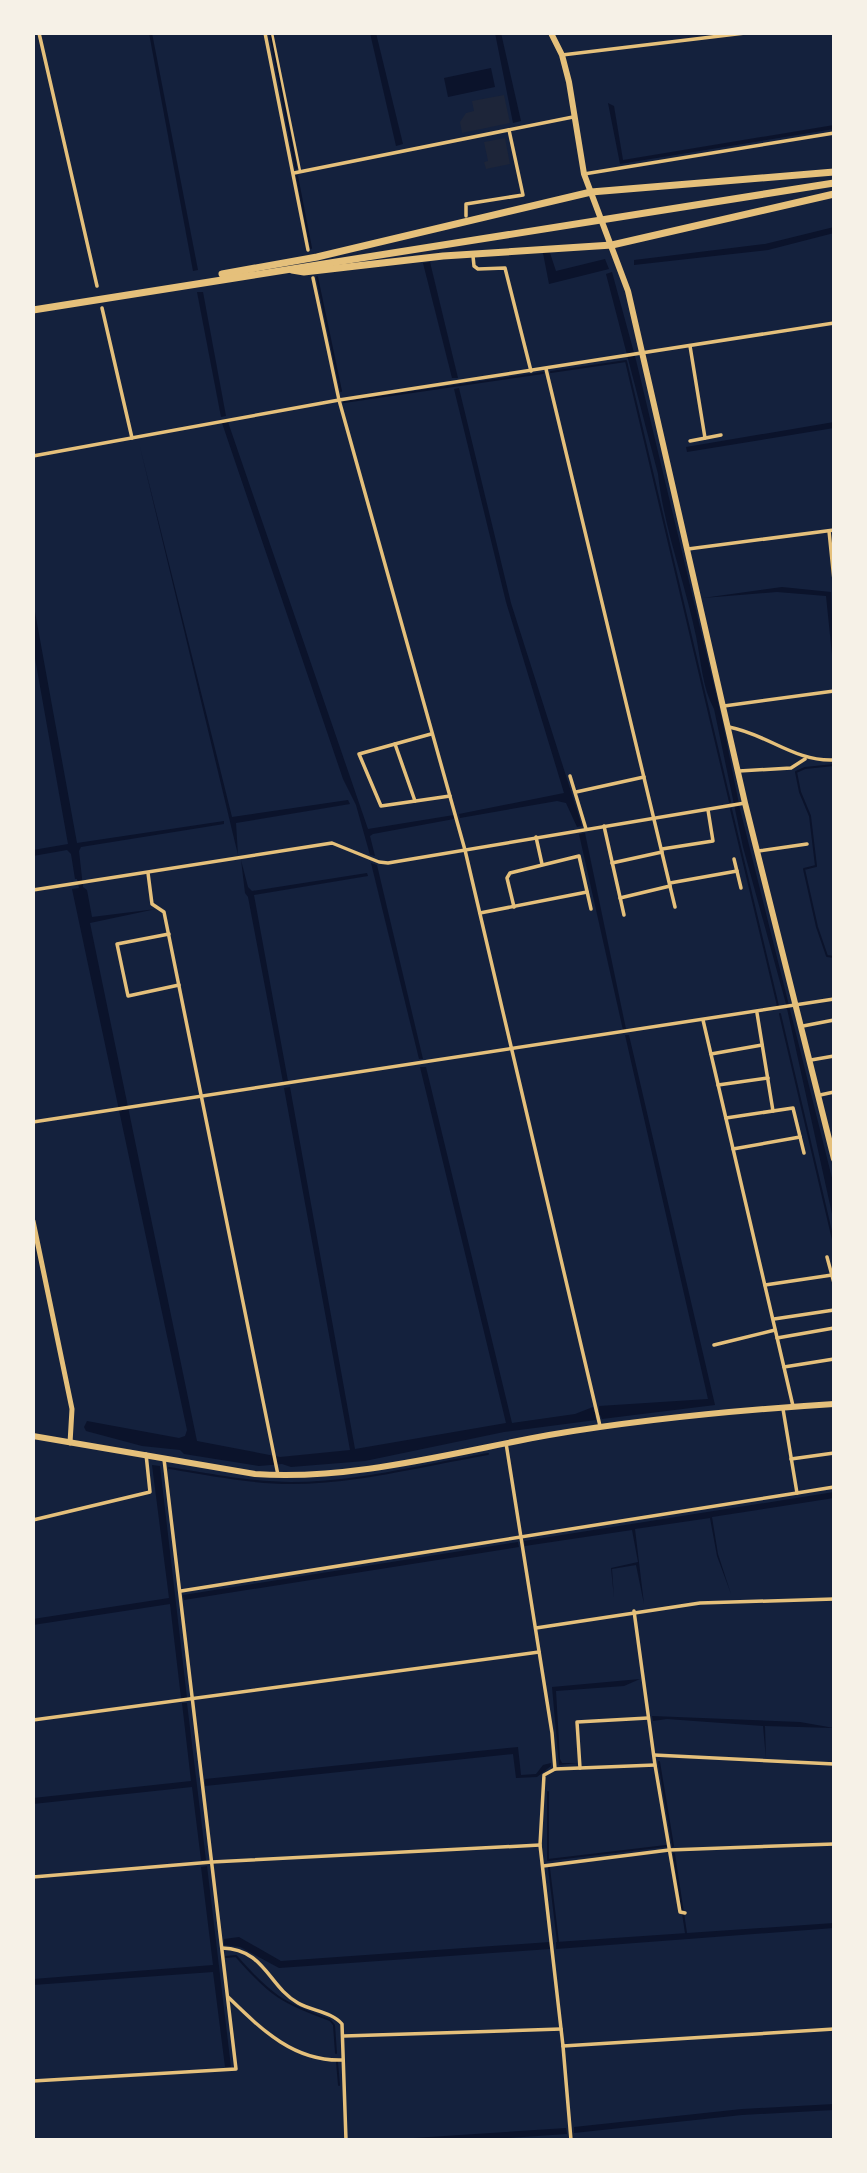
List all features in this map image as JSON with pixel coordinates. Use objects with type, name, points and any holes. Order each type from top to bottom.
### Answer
[{"type":"highway","points":[[209,281],[219,275],[317,257],[591,192],[834,172]]},
{"type":"highway","points":[[33,310],[834,183]]},
{"type":"highway","points":[[287,269],[304,272],[443,256],[612,245],[834,194]]},
{"type":"main road","points":[[551,33],[562,55],[584,174],[628,291],[638,355],[688,549],[739,771],[743,804],[758,851],[803,1026],[834,1159]]},
{"type":"main road","points":[[33,1436],[164,1457],[327,1474],[600,1426],[834,1404]]},
{"type":"street","points":[[39,33],[97,286]]},
{"type":"street","points":[[265,33],[308,250]]},
{"type":"street","points":[[272,33],[300,172]]},
{"type":"street","points":[[562,55],[699,36],[745,33]]},
{"type":"street","points":[[294,173],[575,117]]},
{"type":"street","points":[[466,216],[466,204],[523,195],[509,130]]},
{"type":"street","points":[[584,174],[834,133]]},
{"type":"street","points":[[472,257],[478,269],[505,268],[531,371]]},
{"type":"street","points":[[313,278],[339,400],[466,850],[600,1426]]},
{"type":"street","points":[[102,308],[132,438]]},
{"type":"street","points":[[33,456],[339,400],[834,323]]},
{"type":"street","points":[[690,346],[705,438]]},
{"type":"street","points":[[546,369],[675,907]]},
{"type":"street","points":[[690,440],[721,435]]},
{"type":"street","points":[[688,549],[832,531],[834,580]]},
{"type":"street","points":[[724,706],[834,691]]},
{"type":"street","points":[[729,727],[743,730],[806,759],[834,760]]},
{"type":"street","points":[[432,734],[359,754],[378,803],[382,806],[450,796]]},
{"type":"street","points":[[395,744],[415,801]]},
{"type":"street","points":[[739,771],[791,768],[806,759]]},
{"type":"street","points":[[570,775],[586,829]]},
{"type":"street","points":[[576,792],[644,777]]},
{"type":"street","points":[[33,890],[331,842],[379,862],[743,804]]},
{"type":"street","points":[[612,863],[713,841],[708,810]]},
{"type":"street","points":[[604,826],[624,915]]},
{"type":"street","points":[[536,837],[542,864]]},
{"type":"street","points":[[758,851],[807,844]]},
{"type":"street","points":[[514,907],[507,877],[510,873],[579,856],[591,909]]},
{"type":"street","points":[[734,859],[741,888]]},
{"type":"street","points":[[620,898],[670,884],[737,871]]},
{"type":"street","points":[[148,873],[152,904],[164,912],[169,934],[278,1471]]},
{"type":"street","points":[[480,913],[587,892]]},
{"type":"street","points":[[169,934],[117,944],[128,996],[179,985]]},
{"type":"street","points":[[33,1122],[757,1013],[834,999]]},
{"type":"street","points":[[757,1013],[773,1111]]},
{"type":"street","points":[[703,1020],[793,1406]]},
{"type":"street","points":[[803,1026],[834,1020]]},
{"type":"street","points":[[711,1054],[762,1045]]},
{"type":"street","points":[[811,1060],[834,1056]]},
{"type":"street","points":[[718,1085],[768,1078]]},
{"type":"street","points":[[820,1095],[834,1092]]},
{"type":"street","points":[[726,1118],[793,1108],[804,1153]]},
{"type":"street","points":[[733,1149],[800,1137]]},
{"type":"street","points":[[33,1221],[72,1409],[70,1443]]},
{"type":"street","points":[[827,1257],[834,1283]]},
{"type":"street","points":[[765,1286],[832,1275]]},
{"type":"street","points":[[773,1320],[834,1310]]},
{"type":"street","points":[[777,1338],[834,1328]]},
{"type":"street","points":[[714,1345],[775,1330]]},
{"type":"street","points":[[784,1367],[834,1359]]},
{"type":"street","points":[[783,1407],[797,1493]]},
{"type":"street","points":[[506,1443],[536,1628],[555,1769]]},
{"type":"street","points":[[791,1459],[834,1453]]},
{"type":"street","points":[[33,1520],[150,1492],[146,1454]]},
{"type":"street","points":[[33,2081],[236,2069],[164,1457]]},
{"type":"street","points":[[180,1591],[834,1487]]},
{"type":"street","points":[[536,1628],[634,1611],[737,1600],[834,1599]]},
{"type":"street","points":[[634,1611],[655,1765],[682,1912]]},
{"type":"street","points":[[33,1720],[539,1653]]},
{"type":"street","points":[[580,1768],[577,1722],[649,1718]]},
{"type":"street","points":[[654,1755],[834,1764]]},
{"type":"street","points":[[571,2140],[540,1845],[544,1775],[555,1769],[655,1765]]},
{"type":"street","points":[[543,1866],[669,1850],[834,1844]]},
{"type":"street","points":[[33,1877],[212,1862],[540,1845]]},
{"type":"street","points":[[222,1948],[235,1948],[252,1957],[297,2003],[340,2020],[344,2036],[346,2140]]},
{"type":"street","points":[[227,1995],[278,2042],[313,2056],[344,2059]]},
{"type":"street","points":[[344,2036],[561,2029]]},
{"type":"street","points":[[563,2046],[834,2029]]},
{"type":"shaded area","points":[[149,33],[152,33],[198,270],[193,271]]},
{"type":"shaded area","points":[[370,33],[376,33],[403,144],[396,146]]},
{"type":"shaded area","points":[[495,33],[501,33],[521,121],[513,123]]},
{"type":"shaded area","points":[[491,68],[495,87],[448,97],[444,78]]},
{"type":"shaded area","points":[[504,95],[510,123],[462,133],[460,122],[466,113],[474,111],[472,101]]},
{"type":"shaded area","points":[[608,103],[614,106],[623,160],[834,125],[834,129],[620,164]]},
{"type":"shaded area","points":[[505,138],[510,164],[486,169],[484,162],[488,161],[484,142]]},
{"type":"shaded area","points":[[834,227],[834,233],[768,250],[634,265],[634,260],[765,244]]},
{"type":"shaded area","points":[[543,253],[550,253],[556,271],[605,259],[609,269],[549,284]]},
{"type":"shaded area","points":[[430,262],[458,378],[452,378],[423,263]]},
{"type":"shaded area","points":[[612,272],[636,360],[722,719],[740,809],[834,1186],[834,1223],[786,1004],[743,847],[714,709],[704,683],[696,636],[665,515],[658,474],[606,274]]},
{"type":"shaded area","points":[[197,292],[203,292],[226,416],[221,417]]},
{"type":"shaded area","points":[[459,388],[511,603],[582,826],[577,827],[566,803],[557,801],[460,818],[459,814],[564,793],[506,602],[454,389]]},
{"type":"shaded area","points":[[228,422],[368,829],[454,815],[454,819],[373,834],[370,836],[375,856],[370,855],[356,805],[343,779],[222,423]]},
{"type":"shaded area","points":[[834,422],[834,428],[687,452],[686,447]]},
{"type":"shaded area","points":[[140,447],[232,817],[348,800],[350,804],[236,823],[238,855]]},
{"type":"shaded area","points":[[782,587],[831,592],[834,674],[826,596],[777,592],[703,598]]},
{"type":"shaded area","points":[[33,601],[77,843],[224,821],[224,824],[81,847],[79,851],[83,887],[87,890],[92,917],[156,909],[90,923],[197,1441],[280,1457],[350,1450],[284,1088],[290,1087],[355,1449],[506,1423],[420,1067],[426,1067],[512,1423],[575,1414],[593,1407],[594,1412],[599,1411],[599,1406],[708,1399],[625,1035],[629,1035],[715,1405],[602,1419],[600,1415],[595,1416],[596,1420],[504,1432],[365,1461],[291,1467],[282,1464],[259,1466],[184,1454],[180,1450],[142,1446],[86,1431],[84,1427],[87,1421],[179,1438],[185,1436],[187,1430],[72,889],[79,888],[71,854],[67,850],[33,856],[33,850],[68,844],[33,647]]},
{"type":"shaded area","points":[[585,833],[626,1029],[623,1030],[579,834]]},
{"type":"shaded area","points":[[241,860],[248,887],[252,891],[367,873],[368,876],[254,895],[288,1081],[283,1082],[248,897],[245,893]]},
{"type":"shaded area","points":[[371,863],[377,865],[423,1059],[419,1059]]},
{"type":"shaded area","points":[[152,1465],[160,1466],[187,1698],[181,1698],[170,1604],[33,1625],[33,1619],[169,1598]]},
{"type":"shaded area","points":[[834,1492],[834,1498],[712,1517],[718,1554],[731,1594],[717,1556],[710,1518],[635,1529],[644,1604],[636,1565],[612,1569],[614,1598],[611,1568],[638,1562],[632,1530],[525,1546],[524,1541]]},
{"type":"shaded area","points":[[518,1542],[519,1547],[184,1600],[183,1595]]},
{"type":"shaded area","points":[[640,1679],[624,1686],[556,1691],[560,1759],[562,1763],[578,1763],[559,1765],[552,1687]]},
{"type":"shaded area","points":[[182,1703],[187,1703],[206,1860],[201,1860],[192,1787],[33,1804],[33,1798],[191,1781]]},
{"type":"shaded area","points":[[652,1716],[800,1722],[834,1728],[765,1726],[766,1759],[763,1726],[667,1719],[653,1721]]},
{"type":"shaded area","points":[[518,1747],[521,1775],[536,1774],[543,1765],[551,1763],[551,1766],[537,1777],[516,1778],[513,1754],[205,1786],[205,1779]]},
{"type":"shaded area","points":[[207,1866],[231,2067],[225,2067],[213,1972],[33,1985],[33,1979],[213,1965],[201,1867]]},
{"type":"shaded area","points":[[834,1923],[834,1928],[556,1949],[556,1942]]},
{"type":"shaded area","points":[[239,1937],[281,1961],[550,1942],[550,1949],[279,1968],[240,1947],[224,1945],[224,1939]]},
{"type":"shaded area","points":[[834,2104],[834,2110],[742,2115],[574,2133],[574,2127],[742,2109]]},
{"type":"shaded area","points":[[566,2128],[567,2134],[478,2140],[383,2140]]},
{"type":"waterway","points":[[270,33],[296,168]]},
{"type":"waterway","points":[[297,176],[311,248]]},
{"type":"waterway","points":[[317,277],[341,391]]},
{"type":"waterway","points":[[551,372],[626,361],[730,802]]},
{"type":"waterway","points":[[344,402],[543,373]]},
{"type":"waterway","points":[[834,765],[805,768],[796,772],[800,792],[810,816],[816,866],[804,869],[817,927],[827,956],[834,957]]},
{"type":"waterway","points":[[731,809],[778,1006]]},
{"type":"waterway","points":[[780,1014],[834,1244]]},
{"type":"waterway","points":[[169,1468],[260,1482],[316,1482],[365,1477],[488,1454]]},
{"type":"waterway","points":[[659,1762],[673,1846]]},
{"type":"waterway","points":[[548,1792],[548,1860],[666,1846]]},
{"type":"waterway","points":[[674,1854],[686,1933]]},
{"type":"waterway","points":[[549,1868],[558,1942]]},
{"type":"waterway","points":[[226,1957],[236,1956],[258,1980],[288,2003],[330,2020],[334,2025],[336,2053]]},
{"type":"waterway","points":[[337,2062],[339,2085]]}]
